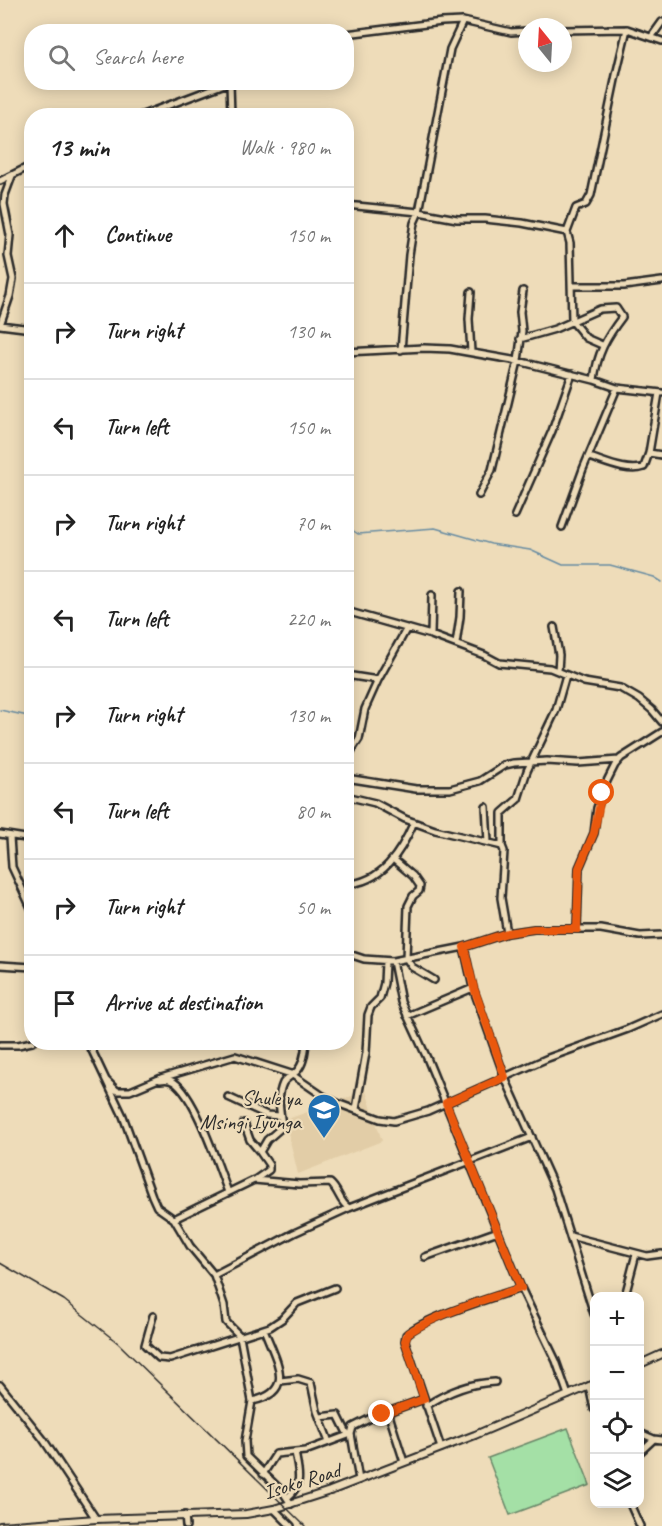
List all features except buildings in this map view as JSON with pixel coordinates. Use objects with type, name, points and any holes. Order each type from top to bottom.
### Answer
[{"type":"street","points":[[401,350],[414,223],[419,212],[450,49],[462,21]]},
{"type":"street","points":[[354,33],[462,21],[518,32]]},
{"type":"street","points":[[652,36],[662,22]]},
{"type":"street","points":[[602,345],[586,338],[572,321],[570,243],[567,232],[576,208],[586,204],[591,195],[627,29]]},
{"type":"street","points":[[572,30],[627,29],[662,41]]},
{"type":"street","points":[[157,108],[210,90]]},
{"type":"street","points":[[230,90],[231,108]]},
{"type":"street","points":[[0,181],[24,169]]},
{"type":"street","points":[[12,176],[4,204],[10,235],[8,256],[13,279],[0,325],[24,328]]},
{"type":"street","points":[[354,206],[419,212],[457,219],[522,223],[567,232]]},
{"type":"street","points":[[572,286],[624,286],[662,281]]},
{"type":"street","points":[[479,495],[492,470],[518,361],[523,291]]},
{"type":"street","points":[[471,292],[469,320],[471,352]]},
{"type":"street","points":[[520,339],[555,329],[600,309],[612,307],[618,310],[622,317],[602,345],[596,362],[594,380]]},
{"type":"street","points":[[354,352],[424,348],[471,352],[572,374],[617,388],[661,393],[644,467],[638,469],[623,467],[589,457]]},
{"type":"street","points":[[515,515],[552,432],[572,374]]},
{"type":"street","points":[[562,527],[617,388]]},
{"type":"street","points":[[649,453],[662,456]]},
{"type":"street","points":[[456,644],[461,591]]},
{"type":"street","points":[[431,635],[432,595]]},
{"type":"street","points":[[354,613],[431,635],[499,663],[538,666],[558,671],[584,682],[612,686],[628,692],[652,710],[662,722]]},
{"type":"street","points":[[554,627],[559,655],[558,671]]},
{"type":"street","points":[[354,747],[359,739],[365,709],[378,680],[407,628]]},
{"type":"street","points":[[507,933],[501,898],[504,851],[502,813],[518,799],[531,762],[556,710],[566,675]]},
{"type":"street","points":[[354,676],[378,680]]},
{"type":"street","points":[[577,929],[580,864],[594,833],[602,793],[615,765],[634,749],[662,732]]},
{"type":"street","points":[[354,779],[392,783],[416,789],[450,789],[480,781],[505,765],[547,761],[578,763],[620,760]]},
{"type":"street","points":[[354,798],[375,803],[399,816],[446,833],[502,846]]},
{"type":"street","points":[[486,807],[488,842]]},
{"type":"street","points":[[354,884],[368,880],[393,859],[405,843],[414,822]]},
{"type":"street","points":[[0,834],[24,838]]},
{"type":"street","points":[[10,837],[15,874],[24,893]]},
{"type":"street","points":[[393,859],[413,876],[420,886],[408,906],[406,958],[412,967],[434,980]]},
{"type":"street","points":[[354,956],[385,962],[393,961],[464,947],[507,933],[534,929],[609,930],[640,936],[662,935]]},
{"type":"street","points":[[464,947],[474,988],[505,1077],[551,1178],[590,1301]]},
{"type":"street","points":[[393,961],[397,990],[407,1016],[446,1103],[521,1288],[556,1361],[568,1395]]},
{"type":"street","points":[[356,1109],[366,1053],[366,1024],[371,1007],[380,998],[384,983],[385,962]]},
{"type":"street","points":[[0,965],[24,966]]},
{"type":"street","points":[[407,1016],[474,988]]},
{"type":"street","points":[[106,1080],[117,1091],[138,1089],[231,1056],[291,1074],[323,1096],[380,1119],[394,1121],[420,1114],[571,1048],[628,1029],[662,1014]]},
{"type":"street","points":[[0,1045],[24,1044]]},
{"type":"street","points":[[92,1050],[130,1135],[157,1207],[174,1219],[190,1246],[214,1275],[224,1305],[226,1322],[240,1336],[252,1401],[245,1450],[248,1459],[288,1497],[291,1504]]},
{"type":"street","points":[[260,1152],[267,1140],[282,1127],[278,1108],[284,1081],[297,1072],[305,1050]]},
{"type":"street","points":[[156,1081],[165,1079],[173,1081],[188,1099],[213,1152],[228,1192]]},
{"type":"street","points":[[228,1097],[267,1115],[280,1116]]},
{"type":"street","points":[[174,1219],[254,1180],[269,1170],[260,1152],[250,1140],[244,1123]]},
{"type":"street","points":[[214,1275],[294,1233],[349,1208],[532,1137]]},
{"type":"street","points":[[254,1180],[298,1184],[330,1183],[336,1188],[342,1202],[349,1208]]},
{"type":"street","points":[[425,1257],[498,1232]]},
{"type":"street","points":[[570,1236],[636,1254],[647,1256],[662,1254]]},
{"type":"street","points":[[626,1292],[636,1254]]},
{"type":"street","points":[[153,1316],[145,1345],[163,1360],[264,1329],[282,1319],[297,1303],[335,1288]]},
{"type":"street","points":[[441,1448],[405,1341],[408,1333],[479,1301],[521,1288]]},
{"type":"street","points":[[252,1401],[271,1395],[276,1391],[280,1381],[276,1360],[264,1329]]},
{"type":"street","points":[[644,1361],[662,1354]]},
{"type":"street","points":[[280,1381],[298,1379],[311,1383],[329,1442]]},
{"type":"street","points":[[426,1406],[454,1390],[469,1385],[495,1382]]},
{"type":"street","points":[[0,1385],[43,1439],[96,1519]]},
{"type":"street","name":"Isoko Road","points":[[0,1526],[96,1519],[246,1514],[274,1509],[359,1480],[475,1435],[590,1386]]},
{"type":"street","points":[[350,1435],[353,1427],[358,1424],[424,1399]]},
{"type":"street","points":[[388,1412],[404,1462]]},
{"type":"street","points":[[320,1417],[338,1415],[350,1435],[359,1480]]},
{"type":"street","points":[[263,1474],[276,1454],[305,1451],[350,1435]]},
{"type":"street","points":[[644,1435],[662,1440]]},
{"type":"street","points":[[644,1448],[654,1439]]},
{"type":"street","points":[[288,1497],[296,1489],[298,1481],[295,1452]]},
{"type":"street","points":[[632,1508],[640,1526]]},
{"type":"street","points":[[274,1509],[291,1526]]},
{"type":"street","points":[[185,1515],[186,1526]]},
{"type":"shaded area","points":[[366,1091],[382,1141],[298,1174],[285,1120]]},
{"type":"green space","points":[[568,1428],[590,1485],[510,1515],[488,1458]]},
{"type":"waterway","points":[[354,531],[358,534],[435,528],[491,544],[530,550],[563,565],[610,565],[654,577],[662,582]]},
{"type":"waterway","points":[[0,710],[24,715]]},
{"type":"railway","points":[[0,1263],[64,1300],[118,1343],[305,1526]]},
{"type":"place","name":"Shule ya Msingi Iyunga","points":[[324,1139]]},
{"type":"route","points":[[382,1414],[424,1399],[405,1341],[408,1333],[479,1301],[521,1288],[446,1103],[505,1077],[474,988],[464,947],[507,933],[534,929],[577,929],[579,868],[591,843],[602,793]]}]
